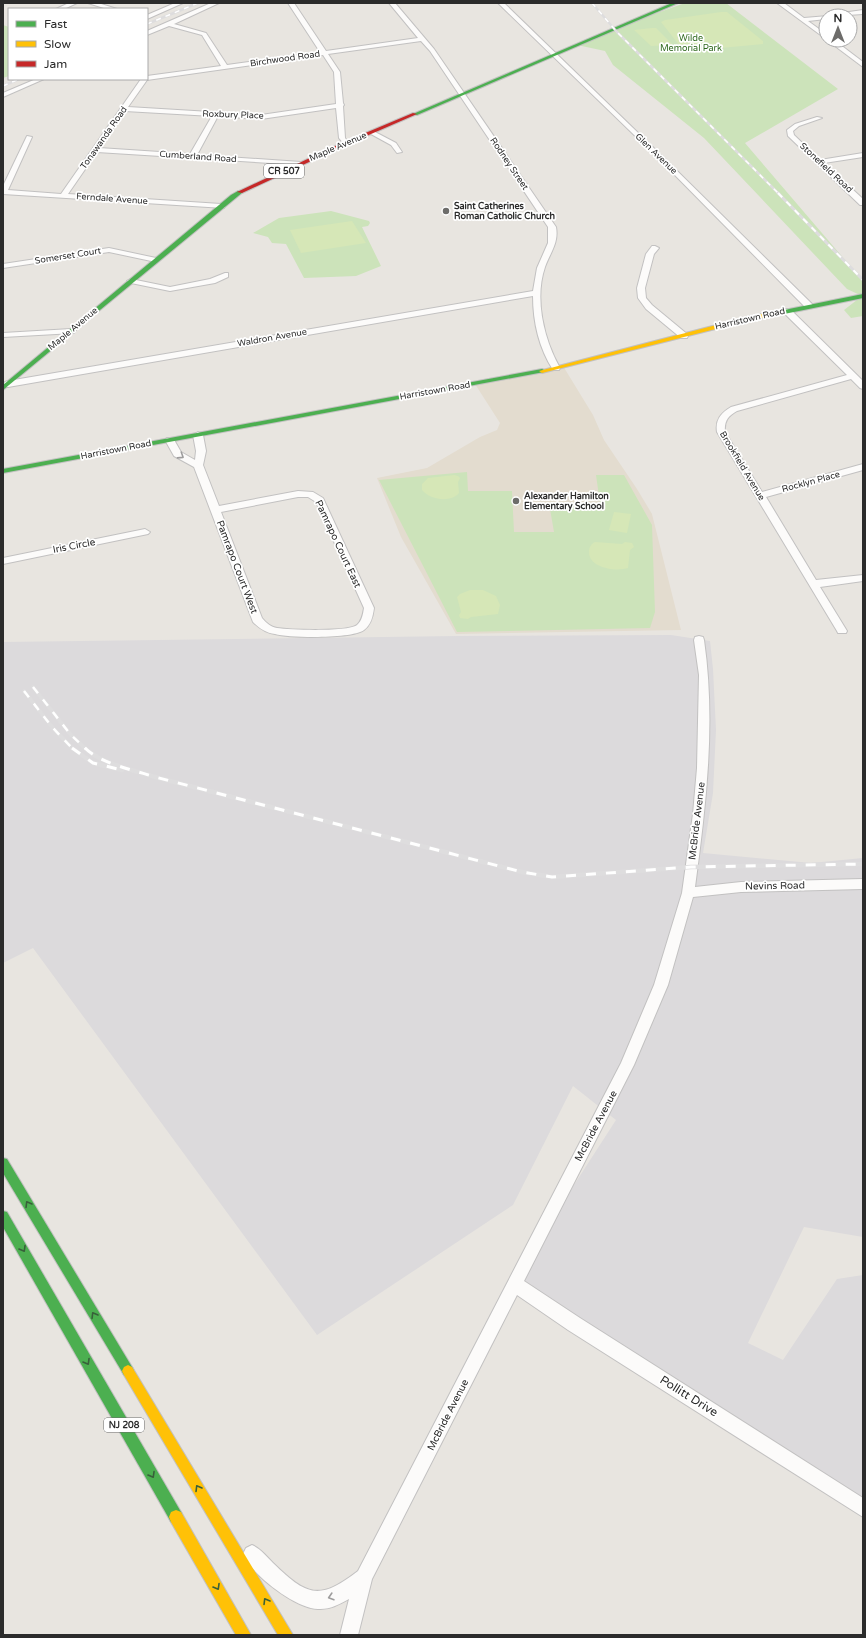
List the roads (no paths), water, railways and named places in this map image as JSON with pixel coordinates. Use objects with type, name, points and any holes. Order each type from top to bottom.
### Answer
[{"type":"main road","name":"Maple Avenue","points":[[5,386],[221,206],[244,190],[346,143],[373,133],[676,3]]},
{"type":"main road","name":"Harristown Road","points":[[3,471],[556,368],[751,318],[863,296]]},
{"type":"main road","name":"NJ 208","points":[[3,1163],[286,1635]]},
{"type":"main road","name":"NJ 208","points":[[3,1216],[244,1635]]},
{"type":"street","points":[[62,8],[74,3]]},
{"type":"street","points":[[91,3],[110,8]]},
{"type":"street","points":[[148,17],[180,3]]},
{"type":"street","points":[[148,33],[216,3]]},
{"type":"street","points":[[291,3],[326,53],[337,72],[342,138],[346,143]]},
{"type":"street","name":"Rodney Street","points":[[392,3],[423,39],[552,227],[554,237],[541,269],[537,293],[537,308],[543,336],[552,363],[556,368]]},
{"type":"street","name":"Glen Avenue","points":[[501,3],[809,306]]},
{"type":"street","points":[[780,3],[818,31]]},
{"type":"street","points":[[803,20],[818,18]]},
{"type":"street","points":[[169,24],[204,34],[225,68]]},
{"type":"street","name":"Birchwood Road","points":[[148,78],[423,39]]},
{"type":"street","points":[[841,48],[863,65]]},
{"type":"street","points":[[3,95],[39,80]]},
{"type":"street","name":"Tonawanda Road","points":[[63,196],[145,80]]},
{"type":"street","name":"Roxbury Place","points":[[125,109],[216,115],[261,116],[340,105]]},
{"type":"street","points":[[192,157],[216,115]]},
{"type":"street","name":"Stonefield Road","points":[[819,118],[795,126],[790,130],[790,133],[863,203]]},
{"type":"street","points":[[373,133],[394,144],[399,152]]},
{"type":"street","points":[[3,192],[29,137]]},
{"type":"street","name":"Cumberland Road","points":[[96,150],[301,164]]},
{"type":"street","points":[[819,162],[863,155]]},
{"type":"street","name":"Ferndale Avenue","points":[[3,192],[221,206]]},
{"type":"street","points":[[655,248],[650,254],[641,288],[642,298],[649,307],[684,336]]},
{"type":"street","name":"Somerset Court","points":[[3,266],[109,250],[156,260]]},
{"type":"street","points":[[131,281],[170,289],[212,281],[225,275]]},
{"type":"street","name":"Waldron Avenue","points":[[5,386],[537,293]]},
{"type":"street","points":[[787,311],[863,386]]},
{"type":"street","points":[[3,335],[71,331]]},
{"type":"street","name":"Brookfield Avenue","points":[[842,630],[721,432],[720,422],[723,417],[734,409],[853,376]]},
{"type":"street","points":[[170,440],[177,454],[198,465],[201,451],[198,435]]},
{"type":"street","name":"Pamrapo Court West","points":[[198,465],[257,620],[269,629],[281,632],[346,632]]},
{"type":"street","name":"Rocklyn Place","points":[[760,496],[863,468]]},
{"type":"street","name":"Pamrapo Court East","points":[[215,510],[298,494],[310,494],[320,500],[369,608],[364,624],[360,628],[346,632]]},
{"type":"street","name":"Iris Circle","points":[[3,561],[144,532]]},
{"type":"street","points":[[814,584],[863,578]]},
{"type":"street","name":"McBride Avenue","points":[[364,1577],[624,1071],[643,1030],[661,985],[688,893],[699,814],[703,768],[704,675],[700,640]]},
{"type":"street","name":"Nevins Road","points":[[688,893],[733,887],[863,884]]},
{"type":"street","name":"Pollitt Drive","points":[[515,1284],[574,1324],[863,1508]]},
{"type":"street","points":[[218,1522],[274,1576],[287,1587],[303,1596],[317,1600],[333,1597],[348,1589],[364,1577]]},
{"type":"street","points":[[349,1635],[364,1577]]},
{"type":"railway","points":[[148,24],[198,3]]},
{"type":"railway","points":[[592,3],[617,32],[778,193]]},
{"type":"railway","points":[[3,86],[17,80]]},
{"type":"railway","points":[[778,193],[863,280]]},
{"type":"railway","points":[[33,687],[71,735],[86,749]]},
{"type":"railway","points":[[24,691],[52,727],[72,748]]},
{"type":"railway","points":[[72,748],[93,763],[122,770]]},
{"type":"railway","points":[[85,748],[92,754],[109,762],[155,777],[522,872],[552,877],[691,867],[863,864]]},
{"type":"place","name":"Saint Catherines Roman Catholic Church","points":[[446,211]]},
{"type":"place","name":"Alexander Hamilton Elementary School","points":[[516,501]]},
{"type":"park label","name":"Wilde Memorial Park","points":[[691,44]]}]
